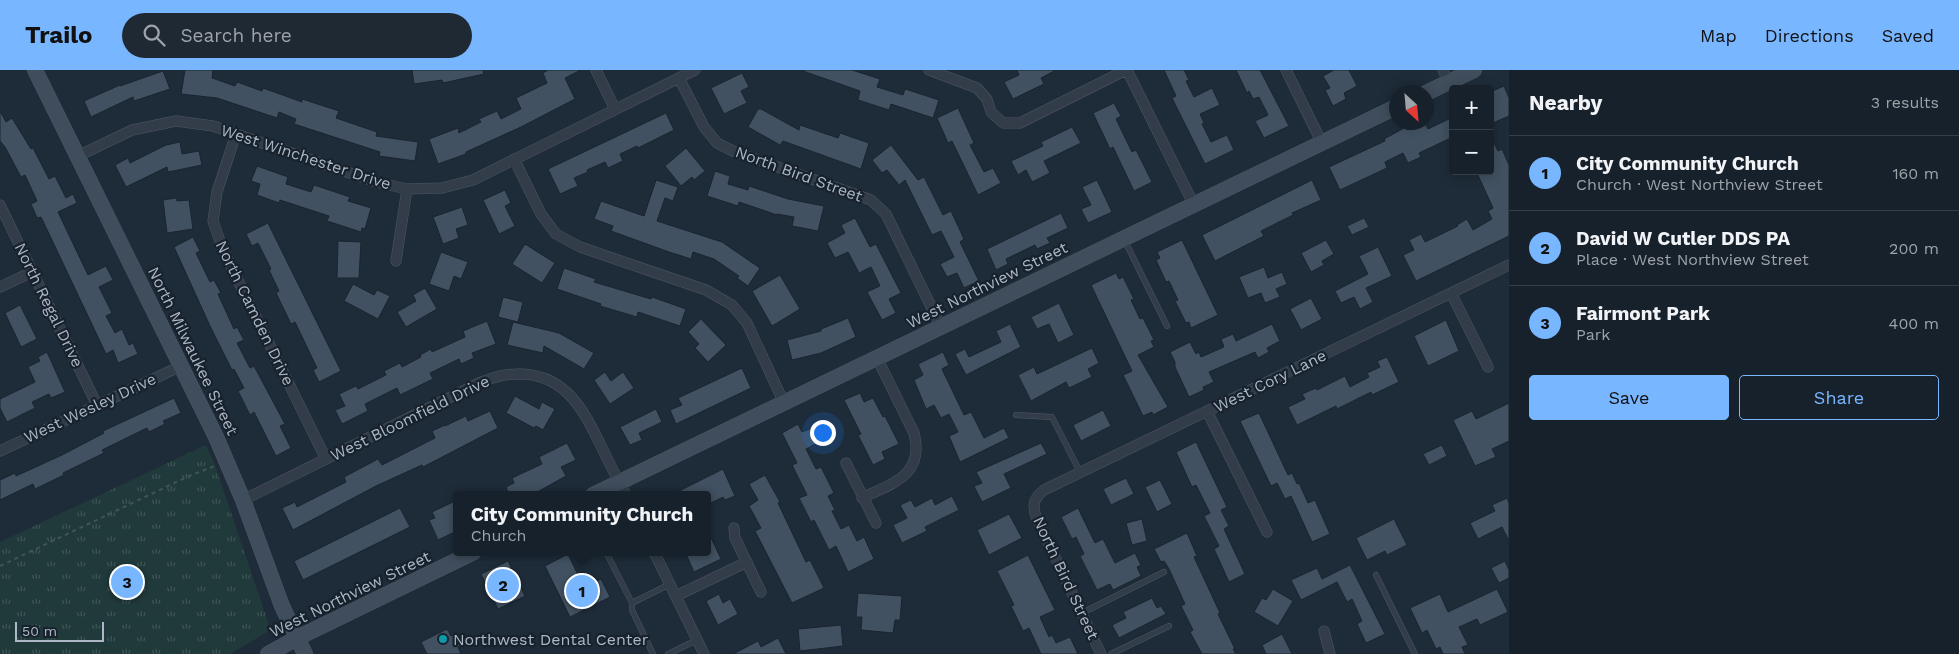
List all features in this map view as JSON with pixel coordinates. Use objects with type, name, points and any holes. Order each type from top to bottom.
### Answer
[{"type":"street","name":"North Milwaukee Street","points":[[35,70],[216,437],[243,500],[282,606],[305,654]]},
{"type":"street","points":[[596,70],[614,109]]},
{"type":"street","name":"West Winchester Drive","points":[[78,156],[132,130],[176,121],[213,126],[376,182],[407,188],[442,188],[473,180],[695,70]]},
{"type":"street","points":[[929,70],[978,88],[987,99],[991,112],[1003,123],[1020,123],[1127,70],[1194,205]]},
{"type":"street","points":[[1286,70],[1322,143]]},
{"type":"street","points":[[1434,86],[1446,76],[1474,70]]},
{"type":"street","name":"North Bird Street","points":[[679,78],[704,127],[717,143],[733,151],[872,200],[886,214],[942,327]]},
{"type":"street","name":"West Northview Street","points":[[610,491],[623,488],[784,403],[1389,110]]},
{"type":"street","name":"North Camden Drive","points":[[236,134],[216,192],[213,221],[223,250],[326,458]]},
{"type":"street","points":[[514,159],[541,214],[556,234],[580,247],[706,290],[732,305],[747,323],[784,403]]},
{"type":"street","points":[[396,261],[407,188]]},
{"type":"street","name":"North Regal Drive","points":[[0,205],[97,405]]},
{"type":"street","name":"West Cory Lane","points":[[1034,501],[1044,490],[1509,265]]},
{"type":"street","points":[[0,287],[32,272]]},
{"type":"street","points":[[1451,293],[1488,367]]},
{"type":"street","points":[[862,498],[898,480],[909,472],[916,460],[918,446],[914,433],[877,358]]},
{"type":"street","name":"West Wesley Drive","points":[[0,451],[181,366]]},
{"type":"street","name":"West Bloomfield Drive","points":[[243,500],[479,383],[503,375],[523,373],[548,379],[563,388],[577,401],[587,416],[623,488]]},
{"type":"street","points":[[1207,411],[1267,532]]},
{"type":"street","points":[[846,463],[876,523]]},
{"type":"street","name":"North Bird Street","points":[[1034,501],[1036,517],[1102,654]]},
{"type":"street","points":[[734,528],[736,538],[761,592]]},
{"type":"street","name":"West Northview Street","points":[[268,654],[466,556]]},
{"type":"street","points":[[656,556],[704,654]]},
{"type":"street","points":[[676,596],[747,562]]},
{"type":"street","points":[[1324,631],[1330,654]]},
{"type":"lane","points":[[1124,239],[1167,326]]},
{"type":"lane","points":[[1016,415],[1052,417],[1080,473]]},
{"type":"lane","points":[[608,556],[632,603],[632,610],[653,654]]},
{"type":"lane","points":[[1081,613],[1164,572]]},
{"type":"lane","points":[[1376,574],[1415,654]]},
{"type":"lane","points":[[632,603],[670,584]]},
{"type":"lane","points":[[1111,654],[1169,626]]},
{"type":"lane","points":[[668,654],[697,640]]},
{"type":"path","points":[[0,566],[189,476],[218,466]]},
{"type":"green space","points":[[206,445],[215,465],[268,622],[267,632],[230,654],[0,654],[0,542]]},
{"type":"building","points":[[185,70],[213,70],[212,78],[235,86],[237,82],[262,91],[263,88],[302,102],[302,99],[339,111],[336,118],[377,132],[376,136],[418,142],[415,161],[379,156],[380,152],[294,124],[296,119],[279,112],[277,118],[217,98],[181,94]]},
{"type":"building","points":[[412,70],[483,70],[484,74],[443,83],[442,80],[414,84]]},
{"type":"building","points":[[548,70],[581,70],[565,78],[575,99],[521,127],[466,152],[466,154],[438,164],[429,139],[458,128],[459,133],[481,122],[479,119],[497,111],[501,119],[521,109],[516,98],[547,83],[543,73]]},
{"type":"building","points":[[803,70],[852,70],[880,79],[877,87],[903,95],[905,89],[939,100],[933,118],[891,104],[889,110],[858,100],[860,91]]},
{"type":"building","points":[[1017,70],[1056,70],[1041,78],[1044,84],[1013,99],[1004,82],[1019,75]]},
{"type":"building","points":[[1164,70],[1184,70],[1189,80],[1186,81],[1194,97],[1212,88],[1220,105],[1200,114],[1204,123],[1202,124],[1211,142],[1227,135],[1234,150],[1205,164],[1172,98],[1176,96]]},
{"type":"building","points":[[1236,70],[1260,70],[1289,126],[1264,138],[1255,121],[1268,115],[1259,97],[1253,99],[1249,91],[1247,93]]},
{"type":"building","points":[[1334,70],[1349,70],[1357,86],[1344,93],[1346,99],[1333,106],[1325,90],[1330,88],[1323,76]]},
{"type":"building","points":[[163,71],[170,89],[134,101],[133,97],[91,117],[84,101],[120,85]]},
{"type":"building","points":[[742,73],[749,87],[741,91],[747,103],[724,114],[711,88]]},
{"type":"building","points":[[1504,86],[1509,98],[1509,116],[1494,123],[1494,90]]},
{"type":"building","points":[[1114,103],[1121,116],[1116,119],[1132,152],[1136,150],[1152,182],[1134,191],[1113,147],[1110,149],[1093,113]]},
{"type":"building","points":[[958,108],[974,143],[970,145],[984,172],[993,168],[1001,183],[978,195],[952,141],[948,143],[937,118]]},
{"type":"building","points":[[758,109],[799,130],[800,125],[838,138],[840,133],[869,143],[861,169],[783,141],[780,145],[748,127]]},
{"type":"building","points":[[0,111],[6,122],[12,118],[31,149],[33,148],[49,179],[55,176],[66,198],[73,194],[77,203],[58,212],[88,275],[106,266],[113,280],[99,287],[112,313],[106,316],[115,333],[122,329],[129,345],[133,343],[138,354],[118,363],[113,350],[106,354],[41,217],[37,218],[31,204],[37,201],[25,175],[21,177],[0,141]]},
{"type":"building","points":[[666,113],[674,130],[638,148],[637,146],[620,154],[623,161],[608,168],[605,162],[587,170],[588,172],[574,178],[578,186],[560,194],[548,169]]},
{"type":"building","points":[[1449,119],[1449,139],[1419,153],[1421,157],[1408,163],[1403,153],[1385,162],[1387,168],[1340,190],[1329,167],[1385,141],[1384,139],[1400,130],[1434,130],[1434,126]]},
{"type":"building","points":[[1072,127],[1081,143],[1044,161],[1050,173],[1032,182],[1026,170],[1018,175],[1011,161],[1043,146],[1041,142]]},
{"type":"building","points":[[180,142],[182,154],[199,151],[202,165],[168,172],[167,167],[126,187],[115,165],[128,158],[130,163],[166,145]]},
{"type":"building","points":[[1494,143],[1498,151],[1502,149],[1509,165],[1509,236],[1416,281],[1403,255],[1414,250],[1409,240],[1421,234],[1425,242],[1458,226],[1467,219],[1473,230],[1492,219],[1488,211],[1493,208],[1478,175],[1494,175]]},
{"type":"building","points":[[891,145],[918,180],[924,177],[943,215],[951,211],[964,239],[960,242],[979,281],[964,288],[957,273],[947,277],[940,264],[954,257],[941,231],[932,235],[905,180],[899,185],[887,170],[882,173],[872,160]]},
{"type":"building","points":[[686,148],[705,171],[694,180],[692,177],[681,186],[665,166]]},
{"type":"building","points":[[257,166],[288,177],[286,184],[311,192],[314,185],[350,197],[348,201],[371,208],[365,229],[362,228],[361,232],[327,221],[329,216],[280,200],[279,203],[257,195],[260,184],[251,181]]},
{"type":"building","points":[[715,171],[730,176],[728,184],[748,190],[749,186],[788,199],[824,206],[818,231],[792,226],[794,217],[777,215],[739,202],[738,206],[707,196]]},
{"type":"building","points":[[656,180],[678,187],[673,201],[665,198],[657,221],[722,242],[760,268],[748,286],[737,278],[739,276],[714,259],[693,252],[691,259],[669,252],[611,231],[613,226],[594,219],[601,201],[644,216]]},
{"type":"building","points":[[1097,180],[1112,212],[1088,223],[1081,209],[1091,205],[1082,187]]},
{"type":"building","points":[[1312,180],[1321,200],[1292,213],[1293,215],[1261,231],[1264,236],[1215,261],[1202,235]]},
{"type":"building","points":[[505,190],[511,203],[505,206],[515,226],[499,234],[483,200]]},
{"type":"building","points":[[176,198],[177,201],[189,200],[193,229],[167,233],[163,200]]},
{"type":"building","points":[[462,207],[468,225],[456,229],[459,238],[443,244],[433,217]]},
{"type":"building","points":[[1061,213],[1068,228],[1047,238],[1050,243],[1037,249],[1035,245],[1006,259],[1008,264],[996,270],[987,249]]},
{"type":"building","points":[[855,218],[870,247],[876,244],[901,293],[889,299],[896,313],[882,320],[867,292],[880,286],[871,267],[859,273],[848,252],[835,258],[827,243],[845,233],[841,225]]},
{"type":"building","points":[[1364,218],[1369,227],[1352,235],[1347,226]]},
{"type":"building","points":[[268,223],[341,371],[319,382],[313,370],[317,368],[295,322],[291,324],[276,293],[279,291],[269,270],[271,269],[258,243],[252,246],[246,234]]},
{"type":"building","points":[[193,237],[200,251],[196,253],[210,282],[214,280],[221,293],[218,294],[234,329],[237,327],[244,340],[237,343],[250,368],[254,366],[285,424],[280,426],[291,448],[276,456],[254,412],[250,415],[238,391],[244,388],[234,369],[232,370],[210,326],[174,247]]},
{"type":"building","points":[[1182,240],[1218,315],[1191,328],[1189,322],[1186,323],[1175,301],[1178,300],[1169,281],[1166,282],[1156,260],[1160,258],[1157,252]]},
{"type":"building","points":[[1326,240],[1334,254],[1322,261],[1324,265],[1311,272],[1301,253]]},
{"type":"building","points":[[338,241],[361,242],[359,278],[337,278]]},
{"type":"building","points":[[525,244],[555,263],[542,283],[512,264]]},
{"type":"building","points":[[1378,247],[1392,276],[1366,288],[1373,302],[1360,309],[1354,297],[1341,303],[1335,291],[1368,274],[1359,256]]},
{"type":"building","points":[[441,252],[468,262],[461,279],[454,276],[449,291],[429,284]]},
{"type":"building","points":[[1264,267],[1268,278],[1282,272],[1287,284],[1276,289],[1280,297],[1265,303],[1261,293],[1248,298],[1239,277]]},
{"type":"building","points":[[564,268],[596,279],[594,282],[651,299],[652,297],[686,309],[680,326],[638,312],[637,317],[600,306],[601,304],[557,289]]},
{"type":"building","points":[[1116,273],[1119,279],[1123,277],[1134,299],[1131,300],[1140,319],[1143,318],[1154,340],[1151,341],[1154,347],[1138,355],[1168,407],[1153,415],[1152,412],[1143,416],[1123,375],[1132,371],[1091,285]]},
{"type":"building","points":[[780,275],[800,309],[772,326],[752,291]]},
{"type":"building","points":[[353,284],[374,295],[377,290],[390,296],[378,319],[344,301]]},
{"type":"building","points":[[425,288],[437,309],[406,327],[397,312],[416,301],[413,295]]},
{"type":"building","points":[[503,297],[523,302],[518,322],[498,317]]},
{"type":"building","points":[[1311,298],[1322,319],[1301,330],[1290,309]]},
{"type":"building","points":[[1059,303],[1074,335],[1058,343],[1049,324],[1037,329],[1031,317]]},
{"type":"building","points":[[20,305],[37,339],[21,347],[5,313]]},
{"type":"building","points":[[848,318],[856,337],[821,353],[792,360],[787,340],[821,331],[821,329]]},
{"type":"building","points":[[701,319],[726,345],[708,362],[695,348],[699,344],[688,332]]},
{"type":"building","points":[[1446,320],[1459,351],[1428,366],[1414,336]]},
{"type":"building","points":[[487,321],[496,344],[472,353],[474,358],[461,364],[459,359],[430,373],[433,379],[400,395],[397,388],[365,404],[368,411],[342,424],[335,410],[345,406],[339,394],[356,386],[358,389],[386,375],[384,371],[400,363],[402,367],[421,357],[420,355],[431,349],[432,352],[465,337],[463,331]]},
{"type":"building","points":[[513,322],[559,333],[594,353],[584,369],[544,346],[543,353],[507,345]]},
{"type":"building","points":[[1010,324],[1021,347],[966,375],[955,354],[965,349],[969,357],[1001,342],[996,331]]},
{"type":"building","points":[[1272,324],[1280,341],[1267,348],[1269,352],[1258,358],[1255,352],[1209,372],[1214,382],[1203,387],[1204,390],[1189,397],[1170,352],[1190,342],[1196,354],[1199,352],[1201,357],[1224,347],[1221,339],[1233,334],[1236,341]]},
{"type":"building","points":[[1092,348],[1099,363],[1088,369],[1092,377],[1069,388],[1066,382],[1031,401],[1018,375],[1034,367],[1037,374]]},
{"type":"building","points":[[47,352],[65,392],[51,398],[49,394],[32,402],[35,408],[7,422],[0,408],[0,399],[35,382],[28,367],[40,361],[38,357]]},
{"type":"building","points":[[943,352],[949,365],[942,369],[964,415],[971,412],[984,438],[1004,428],[1009,438],[960,462],[949,436],[958,432],[949,414],[941,418],[934,405],[926,409],[914,380],[923,375],[918,364]]},
{"type":"building","points":[[1387,357],[1399,382],[1372,395],[1371,392],[1337,409],[1336,406],[1297,425],[1288,407],[1305,399],[1302,394],[1316,388],[1317,390],[1345,376],[1350,387],[1369,377],[1367,373],[1380,367],[1377,361]]},
{"type":"building","points":[[742,368],[751,388],[676,424],[670,410],[682,405],[678,398]]},
{"type":"building","points":[[605,372],[611,381],[623,372],[634,388],[610,404],[594,380]]},
{"type":"building","points":[[860,393],[864,402],[873,398],[883,417],[885,416],[899,444],[882,452],[885,459],[873,465],[858,435],[861,434],[844,400]]},
{"type":"building","points":[[515,396],[539,409],[542,402],[555,409],[543,430],[536,426],[534,428],[506,413]]},
{"type":"building","points":[[174,398],[181,413],[163,421],[165,424],[149,432],[147,428],[102,450],[104,453],[35,489],[33,484],[0,500],[0,480],[15,473],[16,476],[62,455],[104,433],[103,431]]},
{"type":"building","points":[[1509,403],[1509,441],[1492,449],[1496,457],[1475,466],[1453,420],[1472,411],[1476,419]]},
{"type":"building","points":[[656,409],[662,422],[639,433],[642,440],[630,445],[620,427]]},
{"type":"building","points":[[1103,410],[1111,426],[1081,441],[1073,425]]},
{"type":"building","points":[[490,411],[498,428],[423,467],[422,465],[376,486],[293,530],[282,508],[295,502],[297,507],[346,482],[344,477],[378,459],[382,465],[435,438],[432,431],[466,416],[468,421]]},
{"type":"building","points":[[1259,413],[1288,475],[1292,473],[1308,503],[1315,500],[1330,534],[1312,542],[1291,496],[1285,499],[1277,483],[1271,486],[1240,421]]},
{"type":"building","points":[[798,424],[802,432],[810,429],[817,443],[806,449],[816,469],[821,467],[834,493],[828,496],[835,510],[832,511],[841,529],[849,525],[857,541],[864,537],[874,559],[848,572],[836,546],[829,550],[814,520],[811,522],[799,498],[807,495],[792,465],[797,463],[782,433]]},
{"type":"building","points":[[1196,442],[1227,507],[1221,510],[1229,526],[1224,529],[1245,574],[1229,582],[1214,549],[1219,546],[1204,516],[1210,513],[1196,485],[1192,487],[1176,452]]},
{"type":"building","points":[[567,443],[576,460],[561,467],[566,476],[539,491],[508,491],[506,487],[514,483],[512,478],[542,464],[539,457]]},
{"type":"building","points":[[1041,443],[1047,454],[1004,474],[1011,488],[982,502],[974,486],[982,483],[976,472]]},
{"type":"building","points":[[1442,445],[1447,456],[1429,465],[1423,454]]},
{"type":"building","points":[[723,469],[735,496],[725,500],[723,497],[711,503],[711,491],[679,491]]},
{"type":"building","points":[[765,475],[780,502],[778,503],[806,562],[810,560],[824,588],[792,603],[755,531],[761,528],[749,506],[758,500],[749,484]]},
{"type":"building","points":[[1126,478],[1134,494],[1111,505],[1103,489]]},
{"type":"building","points":[[1160,480],[1172,504],[1157,512],[1145,487]]},
{"type":"building","points":[[952,496],[959,510],[925,527],[927,531],[902,543],[893,525],[907,518],[900,505],[911,500],[915,507],[932,498],[935,505]]},
{"type":"building","points":[[1507,498],[1509,503],[1509,541],[1502,527],[1478,539],[1470,523],[1495,511],[1492,505]]},
{"type":"building","points":[[453,502],[453,533],[438,540],[429,520],[435,518],[432,512]]},
{"type":"building","points":[[400,508],[410,527],[303,580],[294,561]]},
{"type":"building","points":[[1078,508],[1095,543],[1103,539],[1115,563],[1135,553],[1141,565],[1137,567],[1141,576],[1113,590],[1110,584],[1097,590],[1080,556],[1084,554],[1076,537],[1072,539],[1061,517]]},
{"type":"building","points":[[1009,514],[1022,538],[989,555],[977,530]]},
{"type":"building","points":[[1142,519],[1147,541],[1132,545],[1126,523]]},
{"type":"building","points":[[1394,519],[1407,545],[1387,555],[1385,551],[1367,560],[1356,538]]},
{"type":"building","points":[[1187,533],[1197,556],[1194,557],[1220,613],[1218,614],[1236,654],[1202,654],[1190,632],[1193,630],[1181,606],[1185,604],[1169,569],[1164,561],[1161,562],[1154,549]]},
{"type":"building","points":[[711,538],[721,559],[694,572],[687,556],[711,556]]},
{"type":"building","points":[[1028,555],[1055,610],[1040,617],[1049,637],[1052,635],[1056,643],[1070,637],[1078,654],[1041,654],[1029,628],[1023,631],[1011,606],[1014,605],[997,571]]},
{"type":"building","points":[[564,556],[569,556],[580,579],[591,584],[601,579],[610,597],[570,617],[545,566]]},
{"type":"building","points":[[508,561],[525,596],[498,609],[481,574]]},
{"type":"building","points":[[1505,561],[1509,570],[1509,578],[1499,583],[1491,568]]},
{"type":"building","points":[[1350,565],[1385,634],[1366,643],[1357,624],[1362,621],[1352,599],[1347,602],[1337,582],[1301,600],[1291,580],[1317,568],[1322,579]]},
{"type":"building","points":[[1273,589],[1293,601],[1278,626],[1254,612],[1262,598],[1266,600]]},
{"type":"building","points":[[1497,589],[1508,612],[1480,625],[1477,619],[1459,627],[1468,645],[1462,647],[1465,654],[1443,654],[1440,647],[1436,649],[1427,630],[1422,633],[1410,608],[1440,594],[1448,612]]},
{"type":"building","points":[[858,593],[902,596],[900,620],[895,620],[893,633],[861,630],[862,617],[856,617]]},
{"type":"building","points":[[719,594],[723,603],[730,599],[738,614],[718,625],[706,601]]},
{"type":"building","points":[[1152,598],[1157,608],[1161,606],[1166,614],[1119,638],[1112,625],[1126,618],[1123,612]]},
{"type":"building","points":[[841,625],[843,646],[800,651],[798,629]]},
{"type":"building","name":"Northwest Dental Center","points":[[447,629],[451,636],[457,633],[463,646],[458,647],[461,654],[427,654],[421,642]]},
{"type":"building","points":[[1282,634],[1292,654],[1266,654],[1262,645]]},
{"type":"building","points":[[778,638],[786,654],[733,654],[758,641],[761,647]]},
{"type":"place","name":"Fairmont Park","points":[[127,582]]},
{"type":"place","name":"David W Cutler DDS PA","points":[[503,585]]},
{"type":"place","name":"City Community Church","points":[[582,591]]},
{"type":"place","name":"Northwest Dental Center","points":[[443,639]]}]
